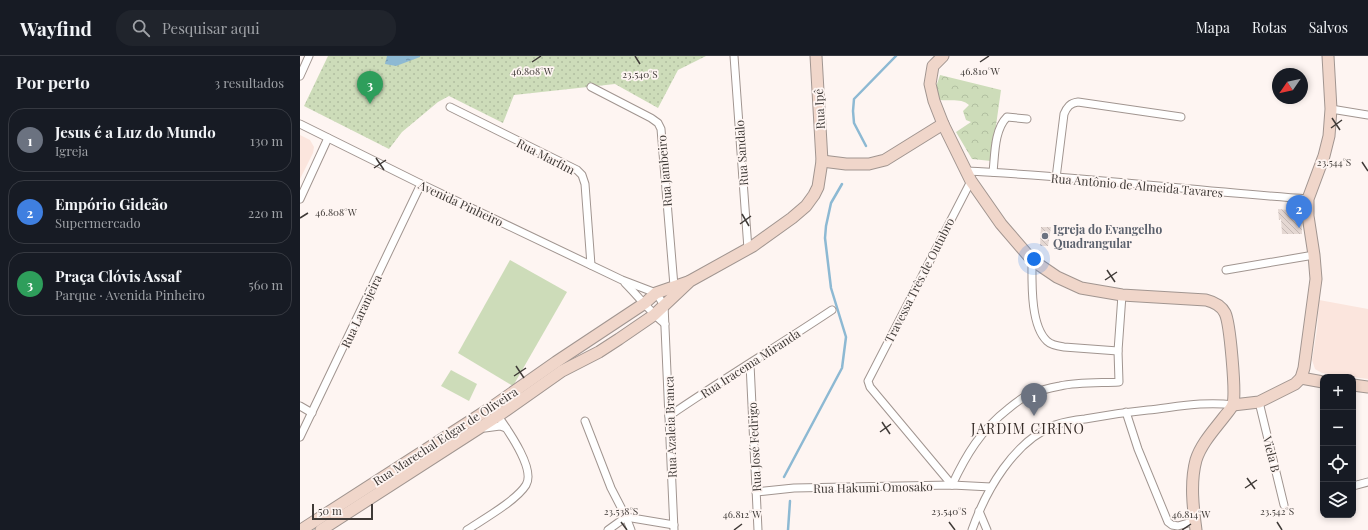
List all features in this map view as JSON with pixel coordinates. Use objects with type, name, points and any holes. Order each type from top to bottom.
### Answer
[{"type":"main road","name":"Rua Ipê","points":[[816,56],[822,161]]},
{"type":"main road","points":[[943,56],[933,66],[930,84],[943,124],[969,176],[1001,224],[1032,260],[1057,277],[1082,288],[1122,295],[1206,300],[1221,306],[1228,325],[1234,392],[1233,405],[1205,442],[1197,458],[1194,468],[1193,485],[1196,526]]},
{"type":"main road","points":[[1233,405],[1259,402],[1295,384],[1301,378],[1306,358],[1316,280],[1310,232],[1308,199],[1324,156],[1329,136],[1331,109],[1328,56]]},
{"type":"main road","points":[[822,161],[846,164],[869,164],[885,160],[943,124]]},
{"type":"main road","name":"Rua Marechal Edgar de Oliveira","points":[[302,530],[492,407],[556,362],[645,303],[656,293],[675,290],[748,249],[792,218],[806,206],[814,195],[818,187],[822,161]]},
{"type":"main road","name":"Rua Marechal Edgar de Oliveira","points":[[321,530],[498,416],[562,371],[599,352],[654,315],[664,305],[675,290]]},
{"type":"main road","points":[[1301,378],[1320,381]]},
{"type":"main road","points":[[1356,385],[1368,386]]},
{"type":"street","points":[[300,76],[309,56]]},
{"type":"street","name":"Rua Sandalo","points":[[734,56],[748,249]]},
{"type":"street","name":"Rua Jambeiro","points":[[591,87],[651,118],[658,123],[661,129],[675,290]]},
{"type":"street","points":[[1056,178],[1064,114],[1067,108],[1073,103],[1078,102],[1108,105],[1181,117]]},
{"type":"street","name":"Rua Marfim","points":[[450,107],[577,170],[582,175],[585,184],[590,265]]},
{"type":"street","points":[[1331,109],[1368,115]]},
{"type":"street","points":[[992,172],[997,140],[1002,121],[1006,117],[1027,118]]},
{"type":"street","name":"Avenida Pinheiro","points":[[300,124],[590,265],[622,280],[656,293]]},
{"type":"street","points":[[300,200],[328,138]]},
{"type":"street","name":"Rua Antônio de Almeida Tavares","points":[[969,176],[992,172],[1140,184],[1233,194],[1308,199]]},
{"type":"street","name":"Travessa Três de Outubro","points":[[952,485],[870,387],[868,381],[969,176]]},
{"type":"street","name":"Rua Laranjeira","points":[[300,437],[421,184]]},
{"type":"street","points":[[1226,270],[1314,255]]},
{"type":"street","points":[[1032,260],[1032,288],[1035,311],[1038,326],[1047,341],[1055,346],[1118,351]]},
{"type":"street","name":"Avenida Pinheiro","points":[[622,280],[645,303],[654,315]]},
{"type":"street","points":[[656,293],[664,305]]},
{"type":"street","points":[[952,485],[974,444],[984,430],[1017,401],[1033,393],[1062,385],[1119,382],[1118,351],[1122,295]]},
{"type":"street","name":"Rua Azaleia Branca","points":[[664,305],[674,527]]},
{"type":"street","name":"Rua Iracema Miranda","points":[[669,416],[723,379],[750,364],[832,310]]},
{"type":"street","points":[[654,315],[665,324]]},
{"type":"street","name":"Rua José Fedrigo","points":[[750,364],[758,530]]},
{"type":"street","name":"Viela B","points":[[1259,402],[1284,505]]},
{"type":"street","points":[[972,530],[979,511],[991,487],[1017,453],[1031,440],[1044,431],[1066,422],[1126,412],[1203,403],[1233,405]]},
{"type":"street","points":[[300,406],[312,413]]},
{"type":"street","points":[[1126,412],[1138,449],[1168,522],[1172,526],[1196,526]]},
{"type":"street","points":[[467,530],[515,497],[526,484],[527,474],[525,464],[516,442],[498,416]]},
{"type":"street","points":[[585,421],[611,488],[631,530]]},
{"type":"street","points":[[476,430],[493,426],[506,428]]},
{"type":"street","points":[[1356,485],[1368,482]]},
{"type":"street","name":"Rua Hakumi Omosako","points":[[756,492],[794,488],[952,485],[991,487]]},
{"type":"street","points":[[979,511],[987,530]]},
{"type":"street","points":[[608,530],[626,517],[674,527]]},
{"type":"shaded area","points":[[300,135],[310,140],[314,147],[313,153],[300,179]]},
{"type":"shaded area","points":[[1319,300],[1368,309],[1368,379],[1356,377],[1356,374],[1330,374],[1322,373],[1315,369],[1312,360],[1317,330]]},
{"type":"green space","points":[[328,56],[706,56],[678,70],[658,108],[615,84],[514,95],[503,123],[449,96],[438,102],[402,132],[389,149],[304,106]]},
{"type":"green space","points":[[940,75],[1001,90],[991,161],[972,159],[956,132],[971,122],[966,120],[963,111],[969,105],[963,101],[940,100],[936,87]]},
{"type":"green space","points":[[510,260],[567,292],[513,386],[458,353]]},
{"type":"green space","points":[[451,370],[477,384],[469,401],[441,386]]},
{"type":"water","points":[[387,56],[420,57],[396,66],[385,64]]},
{"type":"building","points":[[1287,206],[1301,206],[1302,234],[1282,234],[1281,219],[1279,220],[1278,209],[1288,210]]},
{"type":"building","name":"Igreja do Evangelho Quadrangular","points":[[1041,227],[1051,227],[1048,246],[1040,246]]},
{"type":"waterway","points":[[866,146],[854,123],[854,99],[896,56]]},
{"type":"waterway","points":[[784,477],[842,368],[846,337],[831,288],[825,238],[831,203],[842,184]]},
{"type":"waterway","points":[[788,530],[790,501]]},
{"type":"place","name":"Praça Clóvis Assaf","points":[[370,104]]},
{"type":"place","name":"Empório Gideão","points":[[1299,228]]},
{"type":"place","name":"Igreja do Evangelho Quadrangular","points":[[1045,236]]},
{"type":"place","name":"Jesus é a Luz do Mundo","points":[[1034,416]]},
{"type":"district","name":"JARDIM CIRINO","points":[[1028,428]]}]
